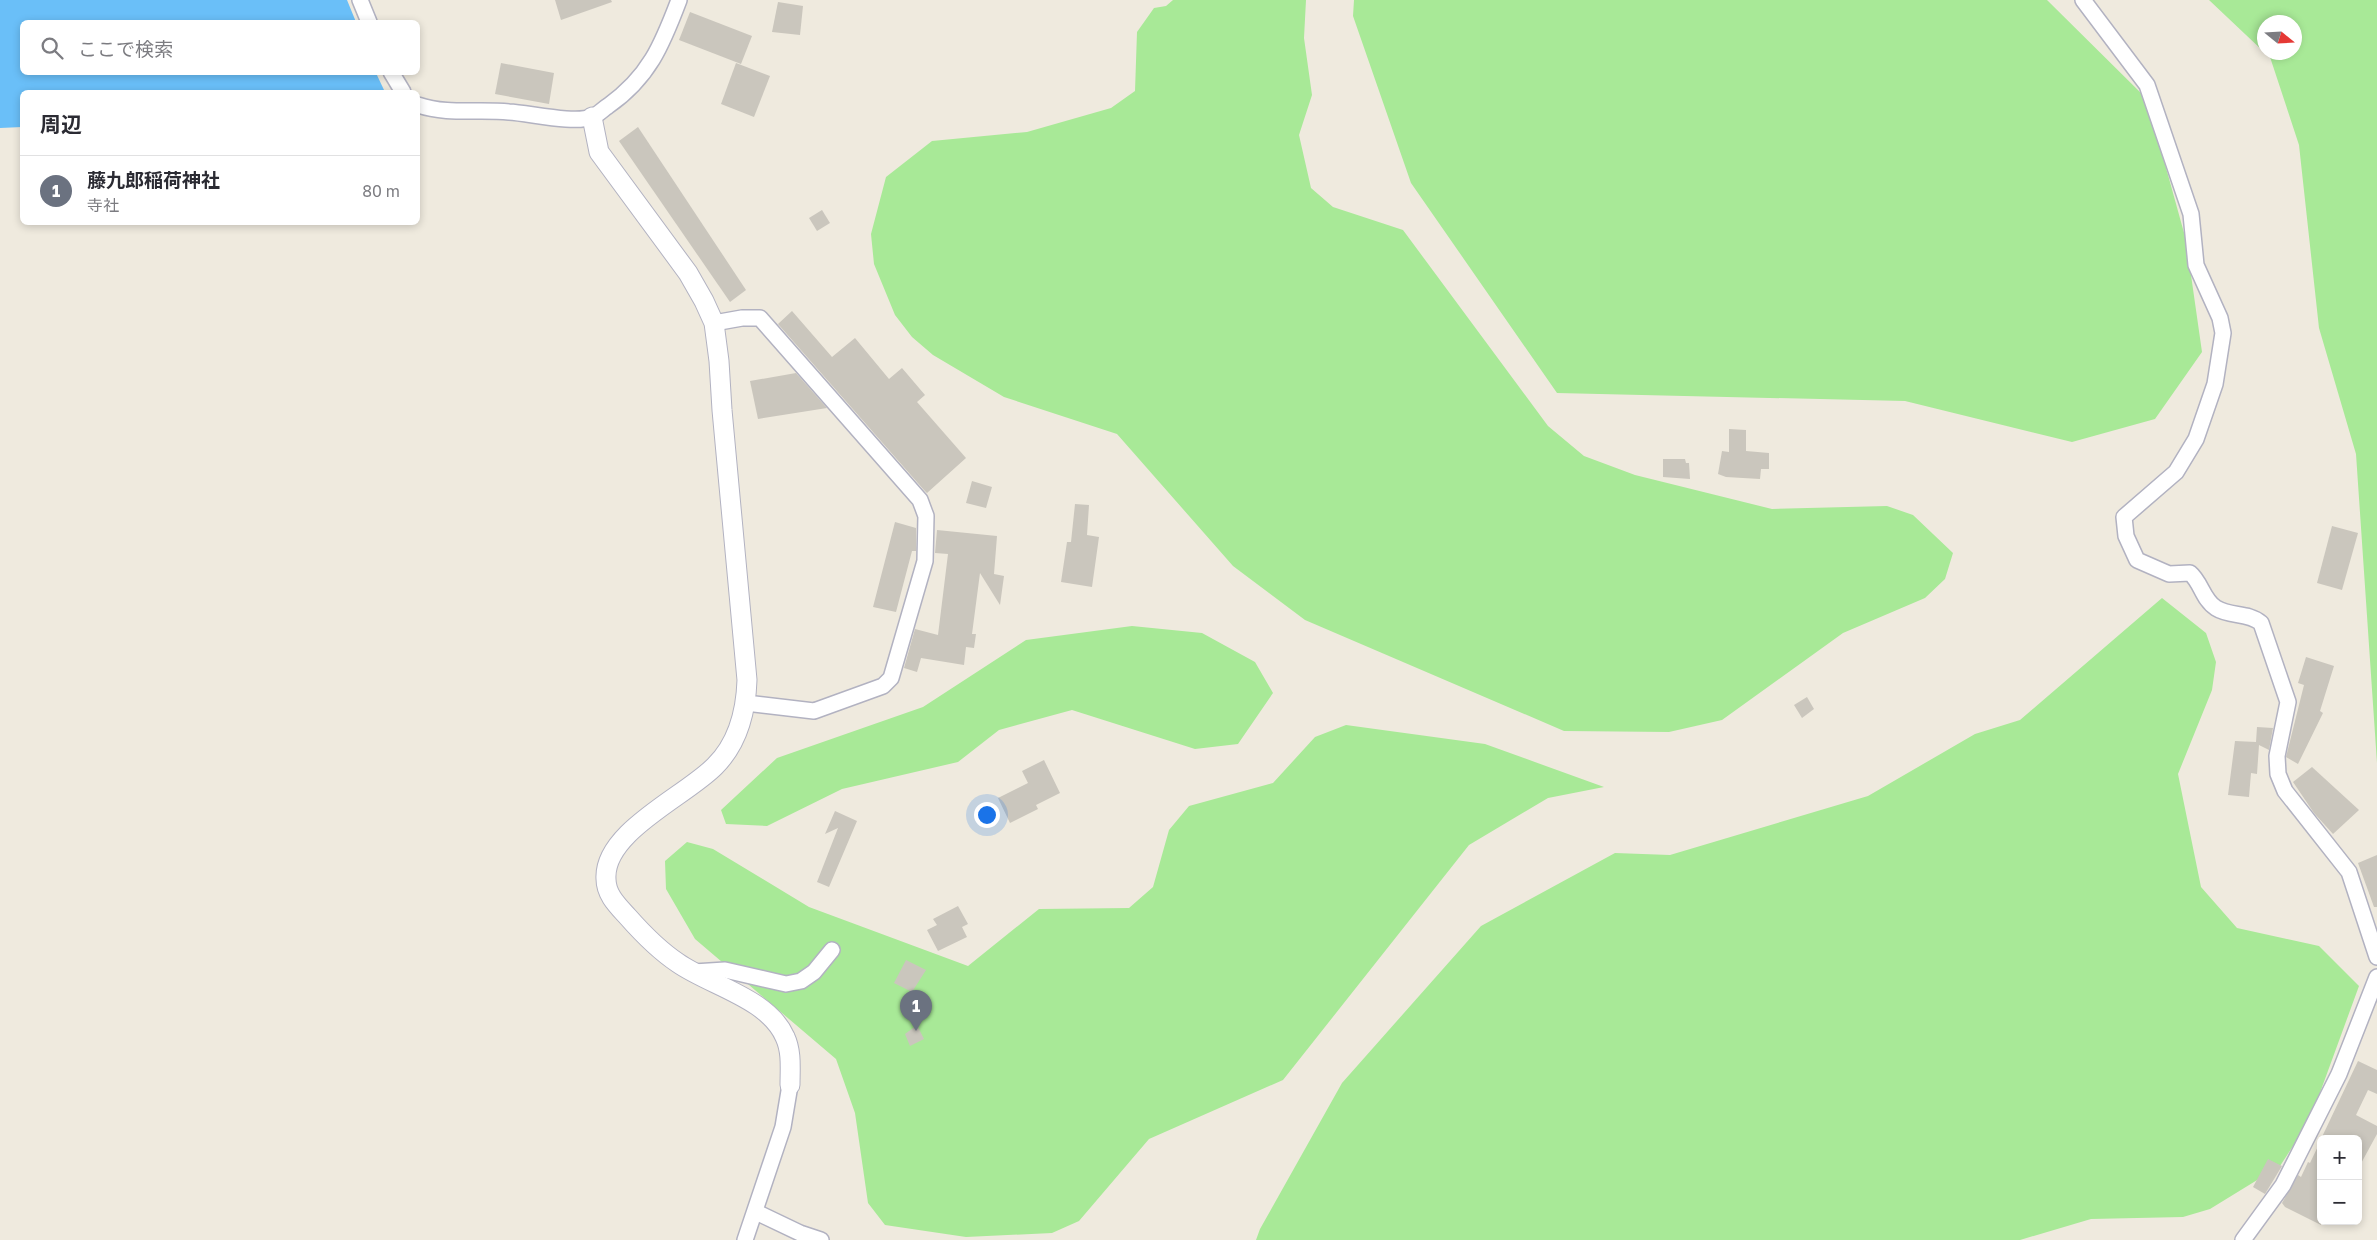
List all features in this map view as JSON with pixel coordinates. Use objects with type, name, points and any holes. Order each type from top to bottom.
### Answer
[{"type":"street","points":[[360,0],[368,20]]},
{"type":"street","points":[[420,107],[455,113],[507,111],[567,118],[592,117],[629,91],[661,48],[679,0]]},
{"type":"street","points":[[2083,0],[2147,85],[2191,214],[2196,265],[2220,318],[2223,333],[2215,384],[2196,439],[2176,472],[2124,517],[2126,536],[2137,560],[2169,574],[2190,573],[2195,577],[2209,602],[2214,607],[2255,618],[2261,623],[2288,702],[2277,756],[2278,774],[2285,791],[2349,872],[2377,957]]},
{"type":"street","points":[[392,75],[403,90]]},
{"type":"street","points":[[592,117],[599,152],[688,273],[704,301],[714,324],[719,361],[747,680],[746,703],[739,728],[716,765],[640,822],[623,839],[609,862],[606,879],[610,896],[636,926],[678,964],[749,1001],[773,1019],[786,1037],[791,1060],[790,1085],[783,1127],[756,1212],[745,1240]]},
{"type":"street","points":[[714,324],[742,318],[760,318],[920,500],[926,516],[925,561],[891,678],[883,686],[814,711],[746,703]]},
{"type":"street","points":[[694,972],[725,970],[786,984],[801,982],[814,972],[832,950]]},
{"type":"street","points":[[2243,1240],[2283,1185],[2338,1074],[2377,977]]},
{"type":"street","points":[[756,1212],[800,1233],[821,1240]]},
{"type":"green space","points":[[1173,0],[1306,0],[1304,38],[1312,95],[1299,135],[1311,188],[1333,207],[1403,230],[1548,426],[1584,456],[1635,475],[1772,509],[1887,506],[1913,515],[1953,553],[1945,579],[1925,598],[1843,633],[1722,720],[1669,732],[1564,731],[1305,620],[1233,566],[1117,434],[1004,397],[933,355],[912,337],[895,315],[874,264],[871,234],[886,177],[932,141],[1027,132],[1111,108],[1135,91],[1137,32],[1154,8],[1166,6]]},
{"type":"green space","points":[[1354,0],[2047,0],[2147,99],[2186,240],[2202,352],[2155,419],[2072,442],[1905,401],[1557,393],[1411,183],[1353,16]]},
{"type":"green space","points":[[2209,0],[2377,0],[2377,763],[2356,454],[2319,328],[2299,145],[2271,60],[2302,60],[2302,15],[2257,15],[2257,45]]},
{"type":"green space","points":[[2162,598],[2206,633],[2216,662],[2212,690],[2178,774],[2201,887],[2237,928],[2319,946],[2359,986],[2310,1120],[2280,1166],[2210,1209],[2183,1217],[2091,1219],[2020,1240],[1256,1240],[1260,1229],[1342,1083],[1481,926],[1615,853],[1670,855],[1868,796],[1975,734],[2020,720]]},
{"type":"green space","points":[[1132,626],[1202,633],[1255,662],[1273,693],[1238,744],[1195,749],[1072,710],[999,730],[958,762],[842,789],[767,826],[726,824],[721,810],[777,758],[923,707],[1026,640]]},
{"type":"green space","points":[[1346,725],[1485,744],[1604,787],[1548,798],[1469,845],[1283,1080],[1149,1139],[1079,1221],[1052,1233],[966,1237],[885,1225],[868,1203],[855,1113],[836,1059],[695,939],[666,889],[665,861],[687,842],[713,849],[809,907],[968,966],[1039,909],[1129,908],[1153,887],[1169,830],[1189,806],[1273,783],[1315,737]]},
{"type":"water","points":[[0,0],[347,0],[355,20],[20,20],[20,75],[377,75],[384,90],[20,90],[20,127],[0,128]]},
{"type":"building","points":[[555,0],[611,0],[612,2],[561,20]]},
{"type":"building","points":[[778,2],[803,6],[800,35],[772,32]]},
{"type":"building","points":[[690,12],[752,36],[741,64],[679,40]]},
{"type":"building","points":[[501,63],[554,73],[549,104],[495,94]]},
{"type":"building","points":[[736,63],[770,76],[754,117],[721,104]]},
{"type":"building","points":[[638,127],[746,290],[730,302],[619,141]]},
{"type":"building","points":[[822,210],[830,223],[817,231],[809,218]]},
{"type":"building","points":[[792,311],[832,357],[855,338],[889,379],[902,368],[925,395],[917,402],[966,458],[927,493],[778,324]]},
{"type":"building","points":[[796,373],[827,408],[758,419],[750,381]]},
{"type":"building","points":[[1729,429],[1746,430],[1746,451],[1769,453],[1769,469],[1761,469],[1760,479],[1726,477],[1718,474],[1722,451],[1729,452]]},
{"type":"building","points":[[1663,459],[1685,459],[1686,463],[1689,463],[1690,479],[1663,477]]},
{"type":"building","points":[[972,481],[992,487],[986,508],[966,503]]},
{"type":"building","points":[[1075,504],[1089,505],[1087,535],[1099,537],[1092,587],[1061,582],[1067,542],[1071,542]]},
{"type":"building","points":[[895,522],[916,528],[916,551],[912,551],[896,612],[873,607]]},
{"type":"building","points":[[2332,526],[2358,533],[2342,590],[2317,583]]},
{"type":"building","points":[[937,530],[997,536],[994,574],[1004,576],[1000,605],[980,573],[972,634],[976,634],[974,648],[966,647],[964,665],[921,658],[917,672],[904,668],[915,629],[938,635],[948,554],[935,553]]},
{"type":"building","points":[[2306,657],[2334,666],[2320,711],[2323,713],[2298,764],[2286,757],[2304,685],[2298,683]]},
{"type":"building","points":[[1807,697],[1814,709],[1802,718],[1794,705]]},
{"type":"building","points":[[2257,727],[2273,728],[2269,750],[2259,745],[2257,774],[2251,773],[2249,797],[2228,795],[2235,741],[2256,742]]},
{"type":"building","points":[[1044,760],[1060,793],[1036,805],[1038,809],[1010,823],[998,798],[1028,783],[1022,771]]},
{"type":"building","points":[[2312,767],[2359,810],[2333,834],[2314,813],[2293,782]]},
{"type":"building","points":[[835,811],[857,821],[829,887],[817,882],[838,828],[825,834]]},
{"type":"building","points":[[2377,855],[2377,907],[2374,907],[2358,863]]},
{"type":"building","points":[[958,906],[968,924],[962,927],[967,937],[938,951],[927,930],[937,925],[933,919]]},
{"type":"building","points":[[906,960],[926,970],[912,992],[894,983]]},
{"type":"building","points":[[917,1025],[924,1039],[910,1046],[905,1034]]},
{"type":"building","points":[[2358,1061],[2377,1070],[2377,1094],[2368,1090],[2356,1115],[2377,1126],[2377,1134],[2362,1162],[2362,1135],[2323,1135]]},
{"type":"building","points":[[2317,1148],[2317,1223],[2285,1207],[2282,1203],[2298,1175],[2301,1177],[2308,1162],[2310,1163]]},
{"type":"building","points":[[2268,1159],[2282,1166],[2265,1194],[2253,1187]]},
{"type":"place","name":"藤九郎稲荷神社","points":[[916,1031]]}]
